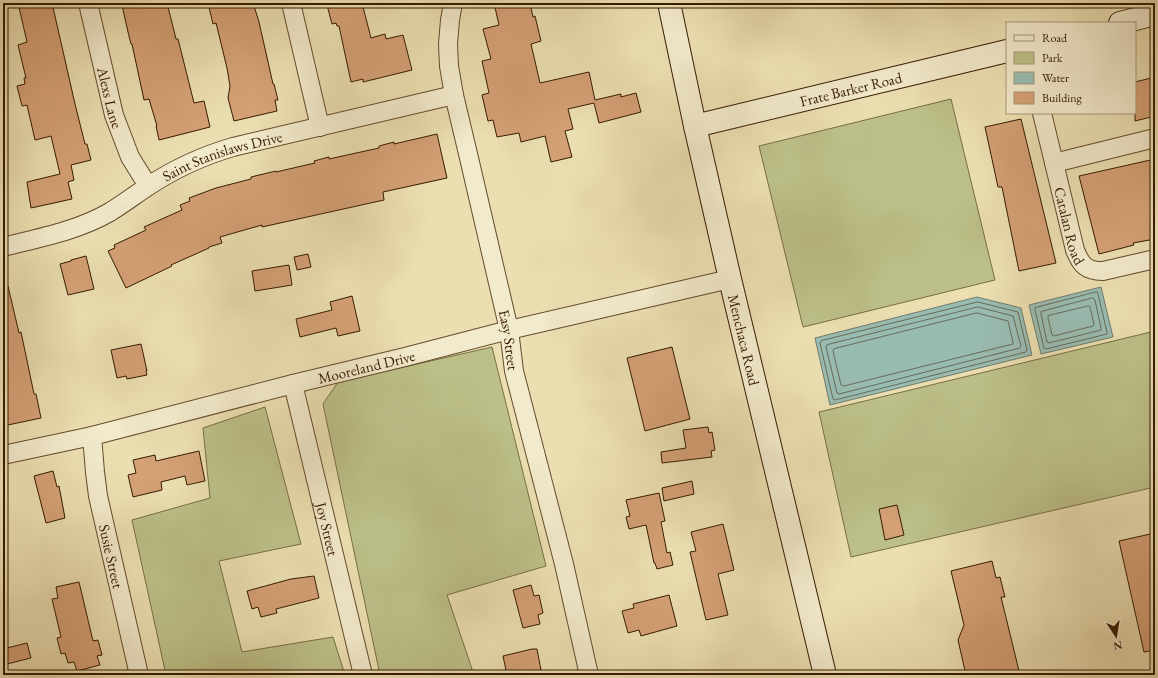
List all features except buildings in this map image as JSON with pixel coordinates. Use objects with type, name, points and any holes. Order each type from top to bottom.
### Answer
[{"type":"main road","name":"Menchaca Road","points":[[669,3],[730,279],[825,675]]},
{"type":"main road","points":[[1124,22],[1155,14]]},
{"type":"main road","name":"Frate Barker Road","points":[[695,126],[1006,51]]},
{"type":"street","name":"Alexs Lane","points":[[88,3],[114,115],[130,157],[148,186]]},
{"type":"street","points":[[291,3],[320,127]]},
{"type":"street","name":"Easy Street","points":[[453,3],[448,44],[449,66],[454,95],[509,330],[514,371],[564,564],[589,675]]},
{"type":"street","name":"Saint Stanislaws Drive","points":[[3,247],[79,227],[109,212],[148,186],[185,165],[210,154],[233,147],[454,95]]},
{"type":"street","name":"Catalan Road","points":[[1042,114],[1075,250],[1082,264],[1095,271],[1103,271],[1155,259]]},
{"type":"street","points":[[1054,163],[1155,138]]},
{"type":"street","name":"Mooreland Drive","points":[[3,455],[92,436],[509,330],[730,279]]},
{"type":"street","name":"Joy Street","points":[[293,384],[364,675]]},
{"type":"street","name":"Susie Street","points":[[92,436],[98,496],[139,675]]},
{"type":"green space","points":[[951,99],[995,280],[803,327],[759,146]]},
{"type":"green space","points":[[1155,331],[1155,487],[851,557],[819,412]]},
{"type":"green space","points":[[492,347],[546,566],[447,595],[474,675],[380,675],[323,404],[338,382]]},
{"type":"green space","points":[[265,407],[301,544],[219,561],[242,652],[333,637],[345,675],[166,675],[132,520],[210,498],[203,428]]},
{"type":"water","points":[[1101,287],[1113,337],[1041,354],[1029,305]]},
{"type":"water","points":[[977,297],[1021,308],[1032,355],[830,405],[815,338]]}]
